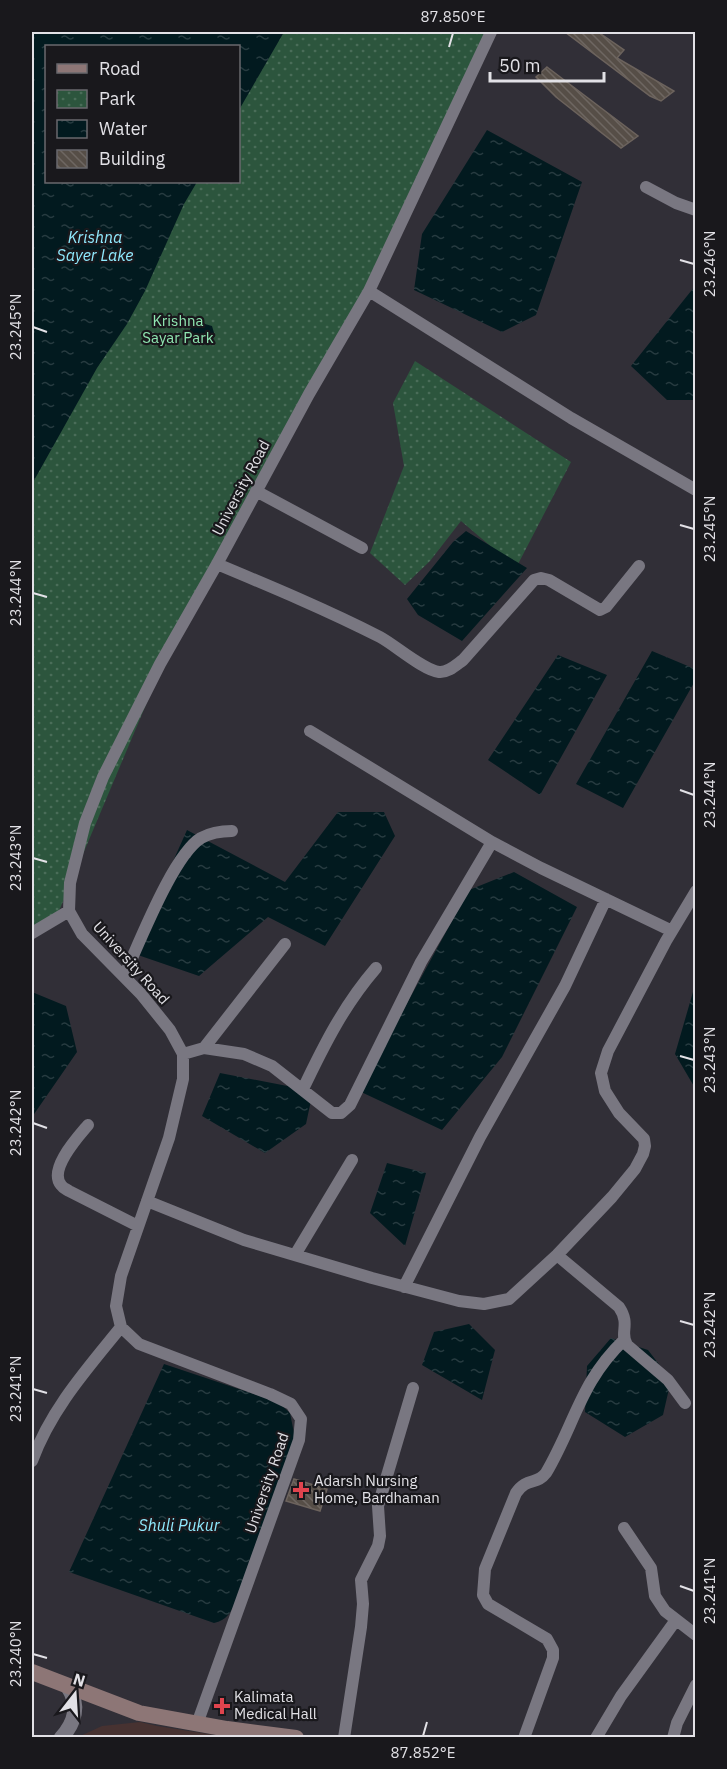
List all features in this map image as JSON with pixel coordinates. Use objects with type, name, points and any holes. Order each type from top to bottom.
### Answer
[{"type":"main road","points":[[32,1672],[139,1713],[197,1724],[296,1737]]},
{"type":"street","name":"University Road","points":[[183,1054],[170,1030],[141,994],[82,934],[69,911],[70,883],[85,823],[103,777],[160,664],[309,394],[369,291],[491,32]]},
{"type":"street","points":[[646,187],[676,203],[696,210]]},
{"type":"street","points":[[369,291],[571,418],[696,490]]},
{"type":"street","points":[[256,491],[362,548]]},
{"type":"street","points":[[217,564],[300,599],[382,638],[430,669],[440,672],[449,670],[463,660],[534,580],[541,578],[549,580],[600,609],[606,607],[639,566]]},
{"type":"street","points":[[309,731],[492,842],[672,931]]},
{"type":"street","points":[[123,976],[185,852],[201,838],[218,832],[232,831]]},
{"type":"street","points":[[32,1461],[35,1437],[121,1327],[116,1306],[122,1276],[169,1138],[183,1079],[183,1054],[204,1048],[244,1054],[272,1066],[332,1113],[341,1113],[350,1105],[422,962],[492,842]]},
{"type":"street","points":[[147,1201],[244,1239],[404,1287],[459,1301],[484,1304],[509,1299],[557,1254],[612,1197],[643,1154],[644,1139],[619,1113],[605,1091],[601,1073],[608,1051],[696,891]]},
{"type":"street","points":[[404,1287],[480,1137],[565,986],[606,899]]},
{"type":"street","points":[[32,933],[69,911]]},
{"type":"street","points":[[204,1048],[285,944]]},
{"type":"street","points":[[303,1089],[327,1037],[342,1012],[376,968]]},
{"type":"street","points":[[87,1125],[60,1163],[57,1175],[60,1184],[69,1191],[138,1226]]},
{"type":"street","points":[[295,1255],[352,1160]]},
{"type":"street","points":[[524,1737],[553,1658],[553,1650],[547,1639],[488,1604],[483,1595],[485,1569],[516,1493],[528,1481],[542,1478],[546,1473],[586,1387],[598,1368],[624,1340],[626,1323],[625,1316],[619,1307],[557,1254]]},
{"type":"street","name":"University Road","points":[[121,1327],[139,1344],[291,1404],[301,1419],[299,1440],[197,1724]]},
{"type":"street","points":[[624,1340],[668,1380],[685,1403]]},
{"type":"street","points":[[344,1737],[361,1627],[363,1604],[361,1580],[378,1546],[380,1536],[378,1506],[413,1388]]},
{"type":"street","points":[[624,1528],[651,1568],[655,1596],[665,1611],[696,1635]]},
{"type":"street","points":[[596,1737],[621,1696],[676,1620]]},
{"type":"street","points":[[673,1737],[677,1723],[696,1685]]},
{"type":"street","points":[[61,1737],[69,1729],[75,1714],[74,1695],[68,1687]]},
{"type":"shaded area","points":[[140,1722],[234,1738],[76,1738],[102,1726]]},
{"type":"green space","name":"Krishna Sayar Park","points":[[32,32],[491,32],[369,291],[172,643],[56,918],[32,926]]},
{"type":"green space","points":[[415,361],[571,462],[516,568],[461,521],[430,561],[405,585],[370,553],[404,466],[393,403]]},
{"type":"water","name":"Krishna Sayer Lake","points":[[32,32],[284,32],[240,108],[240,45],[45,45],[45,183],[196,183],[184,204],[145,291],[127,324],[97,368],[32,484]]},
{"type":"water","points":[[487,130],[582,182],[536,315],[502,332],[414,290],[422,234]]},
{"type":"water","points":[[695,286],[695,400],[667,400],[631,366]]},
{"type":"water","points":[[198,322],[212,326],[215,336],[209,344],[196,343],[188,334],[192,325]]},
{"type":"water","points":[[466,531],[527,568],[462,641],[418,615],[407,599],[453,542]]},
{"type":"water","points":[[652,651],[695,669],[695,681],[623,808],[576,784]]},
{"type":"water","points":[[558,655],[607,675],[540,795],[488,760]]},
{"type":"water","points":[[338,812],[384,812],[395,836],[325,946],[268,917],[199,976],[132,953],[187,830],[285,882]]},
{"type":"water","points":[[514,872],[577,907],[502,1057],[442,1130],[359,1091],[469,890]]},
{"type":"water","points":[[695,985],[695,1088],[675,1054]]},
{"type":"water","points":[[32,992],[66,1006],[77,1052],[32,1117]]},
{"type":"water","points":[[220,1073],[313,1091],[306,1124],[265,1153],[202,1116]]},
{"type":"water","points":[[387,1163],[426,1173],[405,1246],[370,1213]]},
{"type":"water","points":[[469,1324],[495,1350],[482,1400],[422,1365],[434,1332]]},
{"type":"water","points":[[611,1338],[648,1350],[671,1380],[663,1415],[625,1437],[585,1412],[587,1366]]},
{"type":"water","name":"Shuli Pukur","points":[[164,1364],[278,1402],[290,1413],[295,1438],[236,1602],[225,1618],[214,1623],[69,1572]]},
{"type":"building","points":[[565,32],[598,32],[624,50],[617,58],[674,91],[661,101],[650,96]]},
{"type":"building","points":[[547,67],[638,136],[621,148],[556,97],[536,77]]},
{"type":"building","points":[[294,1479],[327,1489],[320,1511],[286,1501]]},
{"type":"place","name":"Adarsh Nursing Home, Bardhaman","points":[[301,1490]]},
{"type":"place","name":"Kalimata Medical Hall","points":[[222,1706]]}]
